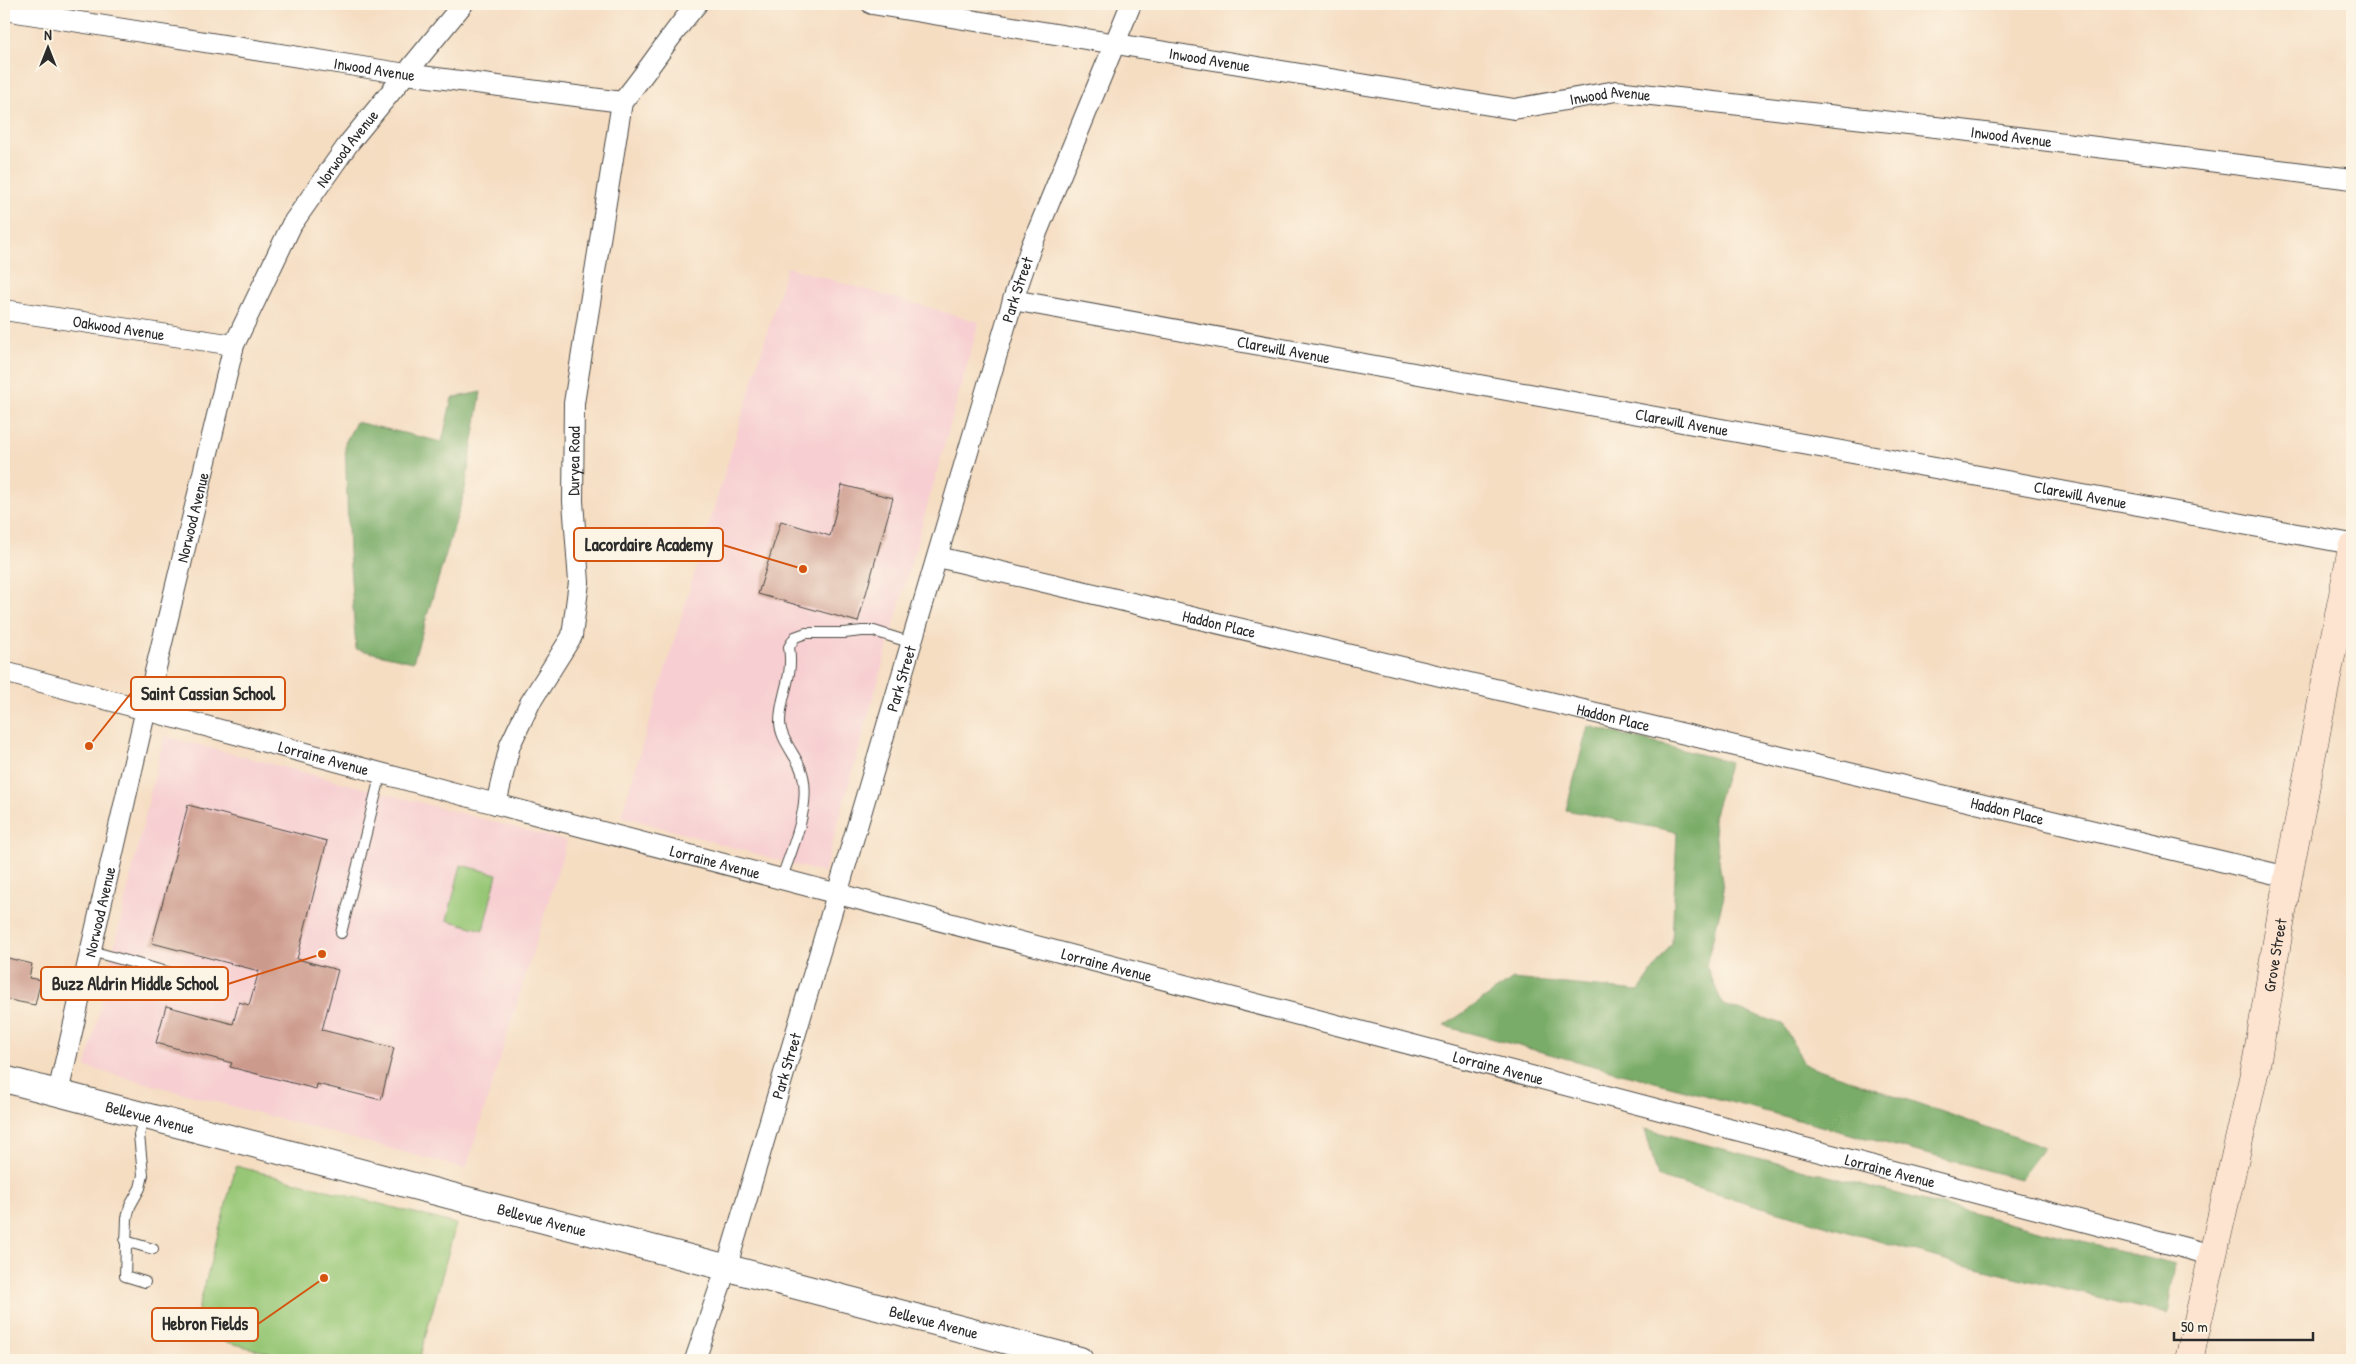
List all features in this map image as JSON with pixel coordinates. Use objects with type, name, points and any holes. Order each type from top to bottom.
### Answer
[{"type":"main road","name":"Grove Street","points":[[2189,1360],[2256,1065],[2288,877],[2352,548]]},
{"type":"street","name":"Norwood Avenue","points":[[58,1093],[146,709],[234,345],[292,224],[349,143],[463,4]]},
{"type":"street","points":[[622,102],[697,4]]},
{"type":"street","name":"Inwood Avenue","points":[[872,4],[1115,42],[1514,109],[1616,91],[1953,129],[2352,179]]},
{"type":"street","name":"Park Street","points":[[695,1360],[726,1269],[1030,247],[1131,4]]},
{"type":"street","name":"Inwood Avenue","points":[[4,10],[406,74],[622,102]]},
{"type":"street","name":"Duryea Road","points":[[496,804],[510,745],[530,703],[572,636],[579,582],[574,501],[574,403],[622,102]]},
{"type":"street","name":"Clarewill Avenue","points":[[1013,300],[2352,544]]},
{"type":"street","name":"Oakwood Avenue","points":[[4,310],[234,345]]},
{"type":"street","name":"Haddon Place","points":[[938,557],[2288,877]]},
{"type":"street","name":"Lorraine Avenue","points":[[4,672],[496,804],[782,877],[2212,1255]]},
{"type":"street","name":"Bellevue Avenue","points":[[4,1078],[726,1269],[1080,1360]]},
{"type":"lane","points":[[782,877],[798,832],[805,790],[801,768],[786,741],[780,723],[792,664],[789,647],[795,637],[806,633],[874,631],[912,643]]},
{"type":"lane","points":[[341,933],[381,773]]},
{"type":"lane","points":[[91,950],[221,987]]},
{"type":"lane","points":[[144,1116],[139,1135],[143,1176],[140,1188],[130,1206],[125,1241],[125,1276],[144,1282]]},
{"type":"lane","points":[[125,1241],[153,1249]]},
{"type":"shaded area","points":[[787,267],[979,322],[824,873],[621,816]]},
{"type":"shaded area","points":[[164,736],[567,841],[466,1169],[86,1067]]},
{"type":"green space","points":[[481,392],[464,494],[413,662],[356,649],[349,553],[345,443],[356,422],[442,442],[452,398]]},
{"type":"green space","points":[[1588,726],[1730,762],[1713,817],[1724,896],[1706,965],[1723,1005],[1783,1024],[1804,1064],[2044,1147],[2020,1179],[1444,1026],[1513,979],[1639,991],[1672,943],[1677,832],[1566,810]]},
{"type":"green space","points":[[461,865],[497,874],[483,930],[447,920]]},
{"type":"green space","points":[[1645,1129],[2175,1265],[2167,1314],[1952,1262],[1658,1177]]},
{"type":"green space","points":[[236,1166],[456,1224],[419,1360],[296,1360],[192,1333]]},
{"type":"building","points":[[842,485],[893,498],[858,622],[758,594],[781,521],[830,536]]},
{"type":"building","points":[[188,805],[327,841],[297,959],[338,970],[322,1030],[394,1048],[381,1100],[317,1084],[316,1089],[230,1067],[232,1063],[156,1043],[166,1006],[233,1024],[239,1002],[249,1005],[259,971],[152,943]]},
{"type":"building","points":[[4,957],[32,964],[29,978],[41,980],[35,1005],[4,999]]},
{"type":"place","name":"Lacordaire Academy","points":[[803,569]]},
{"type":"place","name":"Saint Cassian School","points":[[89,746]]},
{"type":"place","name":"Buzz Aldrin Middle School","points":[[322,954]]},
{"type":"place","name":"Hebron Fields","points":[[324,1278]]}]
